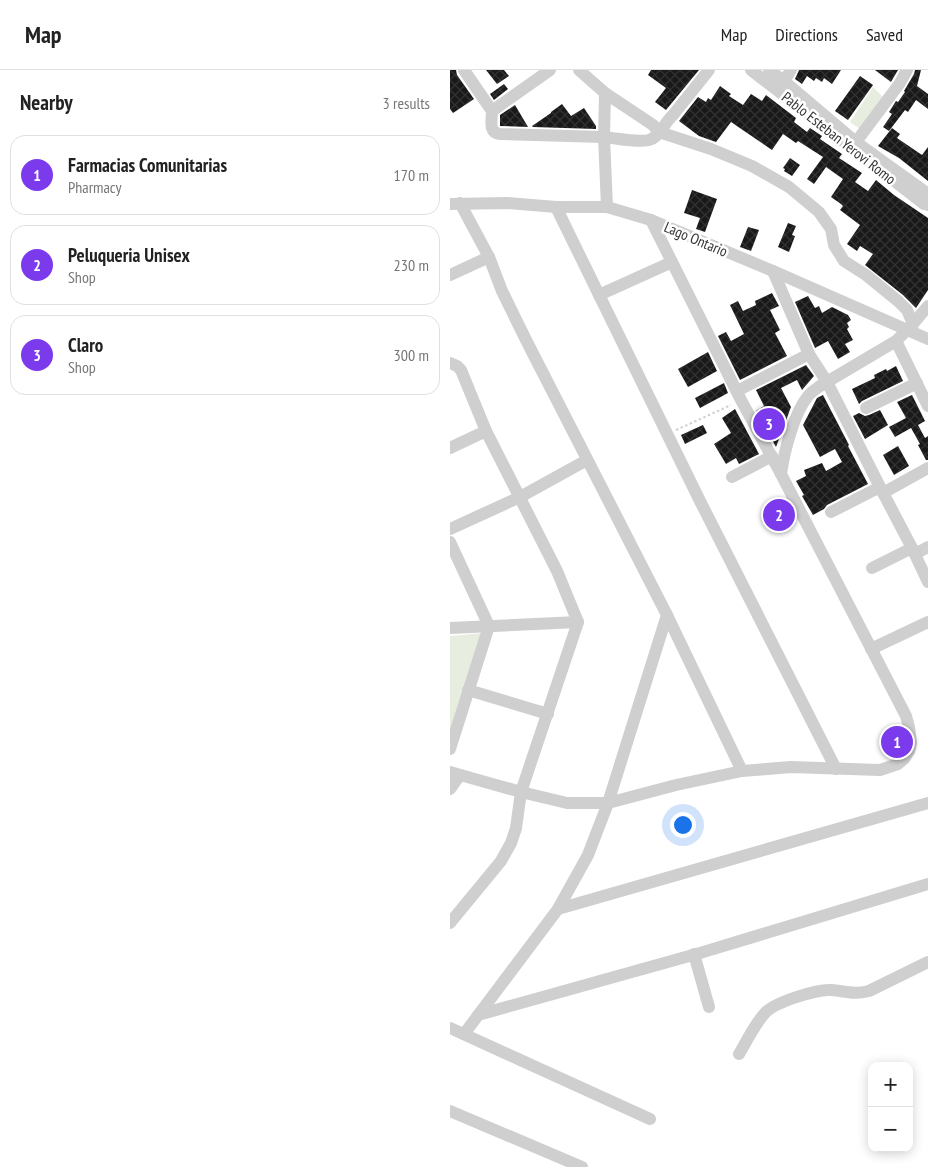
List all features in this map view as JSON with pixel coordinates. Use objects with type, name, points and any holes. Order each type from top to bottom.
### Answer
[{"type":"street","points":[[464,70],[492,111],[492,129],[495,134],[604,137],[641,141],[650,140],[658,135],[668,120],[710,70]]},
{"type":"street","points":[[492,111],[550,70]]},
{"type":"street","points":[[579,70],[605,93],[653,125],[659,132],[752,166],[789,187],[819,212],[831,229],[834,245],[844,261],[866,275],[907,310],[910,327]]},
{"type":"street","name":"Pablo Esteban Yerovi Romo","points":[[751,70],[924,204],[928,205]]},
{"type":"street","name":"Pablo Esteban Yerovi Romo","points":[[770,70],[788,75],[856,142],[928,194]]},
{"type":"street","points":[[856,142],[900,83],[907,70]]},
{"type":"street","points":[[605,93],[604,137],[607,207]]},
{"type":"street","points":[[455,203],[489,257],[510,307],[667,615],[742,771]]},
{"type":"street","name":"Lago Ontario","points":[[455,203],[607,207],[651,220],[910,327],[928,339]]},
{"type":"street","points":[[556,207],[667,435],[836,769]]},
{"type":"street","points":[[450,789],[455,774],[567,803],[608,803],[676,785],[742,771],[792,767],[880,770],[898,764],[909,751],[911,743],[906,716],[739,396],[651,220]]},
{"type":"street","points":[[450,274],[489,257]]},
{"type":"street","points":[[599,295],[672,262]]},
{"type":"street","points":[[773,271],[810,354],[827,382],[928,582]]},
{"type":"street","points":[[781,474],[789,439],[804,402],[812,391],[896,341],[928,306]]},
{"type":"street","points":[[896,341],[928,406]]},
{"type":"street","points":[[739,396],[810,354]]},
{"type":"street","points":[[450,364],[460,370],[486,431],[557,570],[578,622],[521,792],[516,828],[511,843],[501,861],[450,922]]},
{"type":"street","points":[[866,408],[916,383]]},
{"type":"street","points":[[450,448],[486,431]]},
{"type":"street","points":[[732,477],[772,456]]},
{"type":"street","points":[[450,529],[520,497],[588,460]]},
{"type":"street","points":[[831,512],[928,468]]},
{"type":"street","points":[[450,542],[489,626],[450,749]]},
{"type":"street","points":[[872,568],[913,551],[928,547]]},
{"type":"street","points":[[464,1034],[558,909],[588,855],[608,803],[667,615]]},
{"type":"street","points":[[450,628],[578,622]]},
{"type":"street","points":[[871,649],[928,622]]},
{"type":"street","points":[[468,690],[548,714]]},
{"type":"street","points":[[558,909],[928,803]]},
{"type":"street","points":[[478,1015],[694,954],[928,884]]},
{"type":"street","points":[[694,954],[709,1007]]},
{"type":"street","points":[[739,1054],[767,1012],[791,999],[830,990],[859,994],[928,962]]},
{"type":"street","points":[[450,1028],[650,1119]]},
{"type":"street","points":[[450,1111],[582,1167]]},
{"type":"path","points":[[667,435],[739,396]]},
{"type":"shaded area","points":[[873,87],[883,97],[860,129],[850,122]]},
{"type":"shaded area","points":[[483,633],[450,737],[450,636]]},
{"type":"building","points":[[450,70],[456,70],[457,75],[474,99],[453,113],[450,109]]},
{"type":"building","points":[[486,70],[504,70],[509,76],[497,84]]},
{"type":"building","points":[[651,70],[699,70],[666,110],[655,102],[666,88],[648,75]]},
{"type":"building","points":[[799,70],[841,70],[832,84],[824,78],[822,82],[816,78],[814,81],[807,76],[802,84],[795,79]]},
{"type":"building","points":[[875,70],[898,70],[891,82]]},
{"type":"building","points":[[915,70],[921,70],[917,86],[928,94],[928,109],[916,100],[908,112],[905,110],[889,131],[883,127],[892,114],[889,112],[905,92]]},
{"type":"building","points":[[860,76],[873,85],[848,120],[835,111]]},
{"type":"building","points":[[504,84],[508,89],[494,100],[490,94]]},
{"type":"building","points":[[720,86],[731,94],[729,96],[743,105],[751,94],[762,101],[766,95],[796,118],[794,122],[807,132],[810,128],[822,136],[820,139],[842,154],[839,158],[862,173],[855,182],[868,191],[876,180],[928,218],[928,290],[916,308],[903,295],[865,265],[873,254],[860,246],[857,251],[847,244],[860,225],[840,210],[843,206],[831,197],[843,179],[826,167],[814,184],[807,179],[823,157],[783,134],[772,150],[731,122],[716,142],[699,136],[679,121],[698,97],[706,102],[708,98],[711,100]]},
{"type":"building","points":[[562,104],[571,116],[584,108],[596,129],[532,126]]},
{"type":"building","points":[[515,105],[528,127],[500,126],[500,115]]},
{"type":"building","points":[[892,128],[900,134],[897,138],[922,155],[928,147],[928,181],[899,158],[878,146]]},
{"type":"building","points":[[790,158],[800,165],[792,176],[784,171],[785,169],[783,168]]},
{"type":"building","points":[[692,190],[717,199],[705,232],[696,229],[700,218],[684,213]]},
{"type":"building","points":[[788,223],[796,226],[792,235],[795,236],[789,252],[778,247]]},
{"type":"building","points":[[748,227],[759,230],[751,251],[740,247]]},
{"type":"building","points":[[772,293],[779,306],[770,310],[780,330],[775,333],[787,356],[740,380],[718,336],[726,332],[731,341],[744,334],[730,305],[738,301],[743,311],[756,305],[755,301]]},
{"type":"building","points":[[808,296],[815,308],[819,306],[822,313],[832,307],[848,315],[851,320],[847,323],[849,327],[847,329],[853,340],[845,344],[850,352],[838,359],[828,341],[815,348],[795,302]]},
{"type":"building","points":[[708,352],[717,371],[688,387],[678,369]]},
{"type":"building","points":[[806,365],[814,376],[802,390],[797,380],[781,388],[791,407],[776,447],[756,411],[764,406],[756,390]]},
{"type":"building","points":[[896,366],[903,381],[859,404],[852,389],[875,378],[874,375]]},
{"type":"building","points":[[724,383],[728,393],[700,408],[695,398]]},
{"type":"building","points":[[823,395],[868,484],[827,505],[824,509],[813,515],[796,481],[806,476],[804,470],[822,463],[826,471],[842,462],[835,449],[820,457],[803,425],[817,398]]},
{"type":"building","points":[[912,395],[925,421],[918,425],[925,438],[928,436],[928,460],[926,460],[918,445],[920,444],[911,428],[895,437],[889,427],[906,418],[897,402]]},
{"type":"building","points":[[735,409],[759,454],[739,464],[736,458],[726,464],[714,444],[731,433],[722,418]]},
{"type":"building","points":[[880,410],[888,425],[865,439],[853,416],[859,413],[865,416]]},
{"type":"building","points":[[703,425],[707,433],[685,444],[681,435]]},
{"type":"building","points":[[898,446],[909,466],[894,475],[883,455]]},
{"type":"building","points":[[786,506],[791,515],[772,524],[768,515]]},
{"type":"building","points":[[902,735],[903,742],[901,748],[897,751],[892,747],[889,740]]},
{"type":"place","name":"Claro","points":[[769,424]]},
{"type":"place","name":"Peluqueria Unisex","points":[[779,515]]},
{"type":"place","name":"Farmacias Comunitarias","points":[[897,742]]}]
